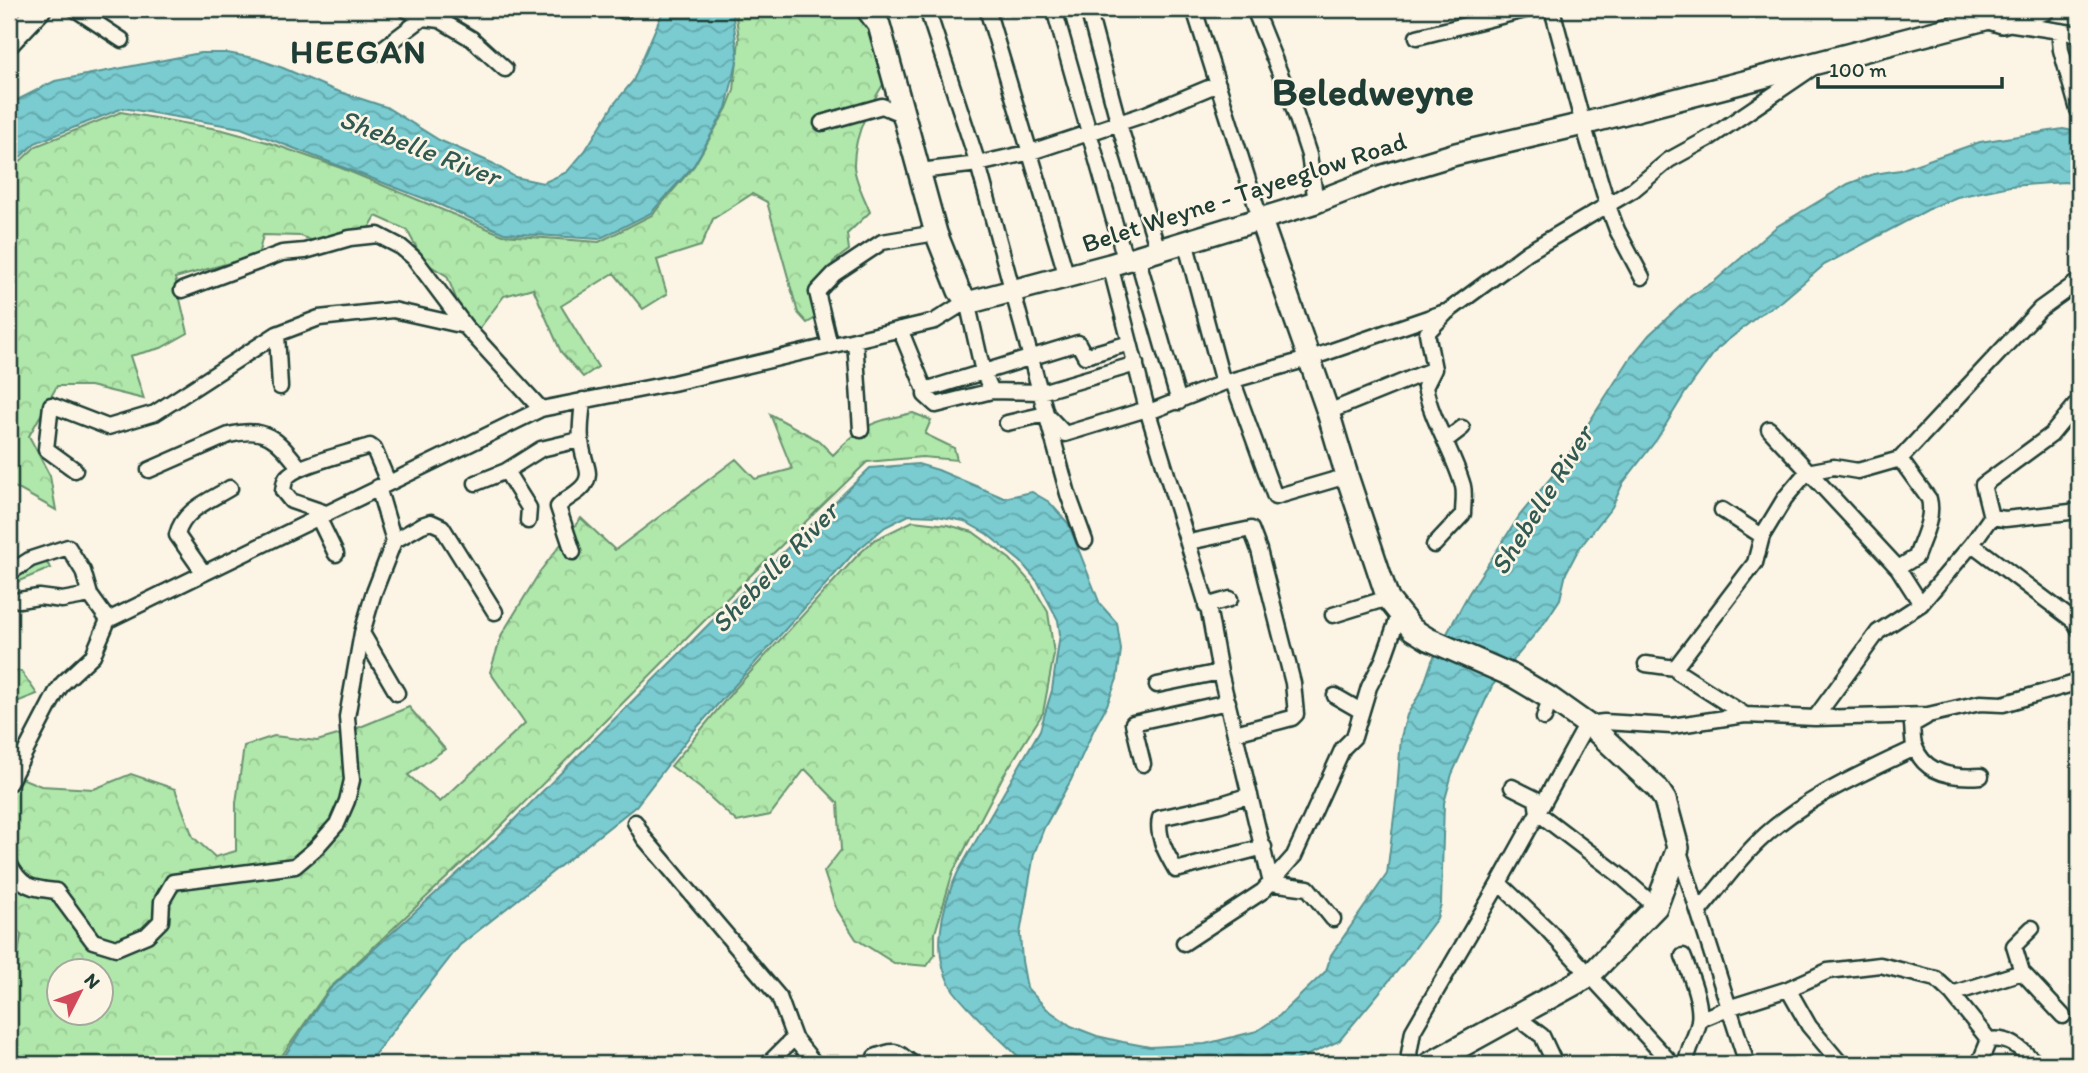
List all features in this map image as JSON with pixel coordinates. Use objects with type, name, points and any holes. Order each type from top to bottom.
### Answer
[{"type":"main road","points":[[9,42],[40,9]]},
{"type":"main road","points":[[867,9],[879,25],[936,233],[958,291],[967,301]]},
{"type":"main road","name":"Belet Weyne - Tayeeglow Road","points":[[967,301],[976,301],[1067,277],[1316,202],[1383,176],[1456,154],[1583,124],[1996,17],[2044,9]]},
{"type":"main road","points":[[1260,218],[1328,412],[1347,476],[1394,605],[1412,629],[1428,639],[1513,676],[1587,724],[1657,788],[1665,800],[1678,835],[1656,908],[1589,976],[1429,1064]]},
{"type":"street","points":[[75,9],[122,40]]},
{"type":"street","points":[[404,9],[424,19],[440,20],[472,39],[505,69]]},
{"type":"street","points":[[927,9],[978,164],[1068,494],[1085,541]]},
{"type":"street","points":[[987,9],[1067,277]]},
{"type":"street","points":[[1054,9],[1089,131],[1179,402]]},
{"type":"street","points":[[1088,9],[1118,121],[1132,257],[1130,343],[1209,612],[1220,672],[1271,883]]},
{"type":"street","points":[[1194,9],[1260,218]]},
{"type":"street","points":[[1254,9],[1305,142],[1316,202]]},
{"type":"street","points":[[1417,37],[1529,9]]},
{"type":"street","points":[[1552,9],[1607,204],[1617,230],[1642,277]]},
{"type":"street","points":[[1996,17],[2079,34]]},
{"type":"street","points":[[378,52],[424,19]]},
{"type":"street","points":[[2059,30],[2059,43],[2078,110]]},
{"type":"street","points":[[1434,545],[1463,514],[1464,488],[1430,412],[1425,387],[1434,369],[1427,333],[1447,312],[1528,252],[1633,190],[1668,160],[1714,143],[1824,61]]},
{"type":"street","points":[[920,171],[978,164],[1031,152],[1118,121],[1146,114],[1218,84]]},
{"type":"street","points":[[822,123],[882,106],[904,115]]},
{"type":"street","points":[[830,346],[817,292],[834,274],[881,242],[936,233]]},
{"type":"street","points":[[182,290],[282,253],[305,251],[350,238],[378,234],[414,258],[465,326],[541,409]]},
{"type":"street","points":[[1185,241],[1228,383],[1275,497],[1347,476]]},
{"type":"street","points":[[1675,668],[1755,563],[1762,536],[1785,498],[1807,472],[1834,467],[1858,471],[1900,459],[2040,310],[2079,281]]},
{"type":"street","points":[[9,783],[56,693],[93,655],[108,620],[541,409],[673,383],[935,321],[967,301],[983,372],[992,391]]},
{"type":"street","points":[[75,470],[46,449],[51,405],[108,427],[155,413],[277,334],[319,318],[393,310],[465,326]]},
{"type":"street","points":[[1046,414],[1065,434],[1179,402],[1228,383],[1447,312]]},
{"type":"street","points":[[900,328],[925,395],[936,405],[992,391],[1041,392],[1136,364]]},
{"type":"street","points":[[277,334],[281,387]]},
{"type":"street","points":[[855,340],[861,430]]},
{"type":"street","points":[[925,390],[1077,343],[1085,356],[1130,343]]},
{"type":"street","points":[[1328,412],[1434,369]]},
{"type":"street","points":[[573,552],[558,507],[563,500],[586,484],[589,474],[579,440],[583,400]]},
{"type":"street","points":[[1815,718],[1878,632],[1921,604],[1972,544],[1991,517],[1983,485],[2051,435],[2079,401]]},
{"type":"street","points":[[1007,423],[1046,414]]},
{"type":"street","points":[[1445,441],[1462,428]]},
{"type":"street","points":[[1769,429],[1898,568],[1921,604]]},
{"type":"street","points":[[149,470],[229,435],[249,431],[257,431],[278,440],[300,468]]},
{"type":"street","points":[[476,483],[506,471],[541,449],[579,440]]},
{"type":"street","points":[[9,863],[17,879],[33,888],[56,891],[93,941],[116,948],[147,934],[161,921],[162,901],[173,882],[295,866],[316,849],[337,824],[347,801],[352,780],[347,717],[362,634],[373,595],[394,541],[383,484],[374,449],[370,446],[300,468],[285,480],[283,491],[291,501],[322,515],[336,554]]},
{"type":"street","points":[[1898,568],[1916,557],[1930,517],[1931,505],[1900,459]]},
{"type":"street","points":[[506,471],[528,508],[528,521]]},
{"type":"street","points":[[203,572],[177,535],[180,525],[190,512],[230,488]]},
{"type":"street","points":[[1723,510],[1762,536]]},
{"type":"street","points":[[1991,517],[2006,519],[2079,511]]},
{"type":"street","points":[[394,541],[431,522],[442,527],[495,612]]},
{"type":"street","points":[[1189,542],[1251,529],[1259,550],[1293,683],[1296,714],[1292,718],[1235,733]]},
{"type":"street","points":[[1972,544],[2074,621],[2079,629]]},
{"type":"street","points":[[9,573],[31,559],[68,547],[83,571],[90,595],[108,620]]},
{"type":"street","points":[[19,600],[39,597],[62,600],[90,595]]},
{"type":"street","points":[[1206,606],[1230,599]]},
{"type":"street","points":[[1184,943],[1271,883],[1294,856],[1343,748],[1354,737],[1394,605],[1333,615]]},
{"type":"street","points":[[362,634],[397,693]]},
{"type":"street","points":[[1646,664],[1675,668],[1745,715]]},
{"type":"street","points":[[1157,685],[1220,672]]},
{"type":"street","points":[[1411,1064],[1409,1054],[1413,1031],[1587,724],[1604,722],[1672,726],[1745,715],[1815,718],[1928,715],[1980,703],[2003,704],[2079,682]]},
{"type":"street","points":[[1335,696],[1361,711]]},
{"type":"street","points":[[1143,764],[1133,723],[1228,702]]},
{"type":"street","points":[[1928,715],[1912,725],[1915,748],[1933,770],[1961,778],[1981,776]]},
{"type":"street","points":[[1699,911],[1759,841],[1798,811],[1853,778],[1915,748]]},
{"type":"street","points":[[1512,787],[1536,800],[1538,813],[1622,877],[1656,908]]},
{"type":"street","points":[[1250,795],[1160,818],[1158,828],[1176,870],[1264,847]]},
{"type":"street","points":[[635,822],[644,838],[779,997],[794,1038],[815,1064]]},
{"type":"street","points":[[1678,835],[1747,1064]]},
{"type":"street","points":[[1271,883],[1308,888],[1333,919]]},
{"type":"street","points":[[1499,883],[1547,929],[1672,1064]]},
{"type":"street","points":[[2032,928],[2014,946],[2022,972],[2063,1016]]},
{"type":"street","points":[[1683,956],[1694,986],[1699,1020],[1686,1056],[1686,1064]]},
{"type":"street","points":[[1699,1020],[1788,989],[1828,971],[1880,965],[1911,978],[1936,979],[1952,994],[1989,1040]]},
{"type":"street","points":[[1952,994],[2022,972]]},
{"type":"street","points":[[1788,989],[1809,1026],[1841,1064]]},
{"type":"street","points":[[1517,1017],[1542,1036],[1555,1064]]},
{"type":"street","points":[[768,1064],[794,1038]]},
{"type":"street","points":[[1989,1040],[1999,1038],[2014,1043],[2037,1064]]},
{"type":"street","points":[[1979,1064],[1989,1040]]},
{"type":"street","points":[[873,1064],[875,1057],[891,1050],[913,1064]]},
{"type":"green space","points":[[735,9],[859,9],[891,72],[866,116],[855,152],[856,176],[870,212],[847,234],[849,250],[833,262],[823,314],[807,323],[798,313],[767,202],[752,194],[713,219],[701,246],[657,260],[667,294],[643,309],[614,273],[561,306],[598,367],[583,377],[561,352],[533,288],[504,296],[479,329],[461,311],[447,276],[424,262],[407,230],[376,216],[366,233],[320,244],[301,236],[263,235],[257,260],[233,262],[175,278],[188,333],[161,348],[130,356],[144,399],[90,386],[57,386],[29,436],[50,476],[56,510],[9,484],[9,172],[36,146],[121,112],[223,130],[267,142],[341,168],[503,235],[599,242],[652,215],[694,166],[727,108],[734,90],[739,39]]},
{"type":"green space","points":[[913,413],[931,420],[925,434],[954,448],[957,460],[922,457],[867,462],[710,615],[489,838],[329,989],[276,1064],[9,1064],[9,976],[16,967],[21,935],[9,918],[9,773],[41,786],[94,789],[131,774],[175,789],[193,837],[215,857],[236,851],[236,803],[244,746],[274,736],[317,741],[348,732],[409,707],[445,749],[408,775],[440,802],[525,723],[490,672],[502,634],[541,570],[581,518],[615,550],[736,459],[755,479],[792,469],[770,414],[818,440],[833,455],[852,437],[878,422]]},
{"type":"green space","points":[[913,521],[948,525],[973,532],[1010,559],[1031,583],[1048,612],[1054,654],[1043,713],[1002,778],[953,872],[935,933],[935,955],[927,966],[894,963],[856,939],[836,908],[824,872],[841,850],[838,803],[805,769],[770,815],[737,822],[671,766],[733,691],[857,556],[874,540]]},
{"type":"green space","points":[[45,561],[51,568],[9,585],[9,569]]},
{"type":"green space","points":[[21,671],[37,694],[9,705],[9,672]]},
{"type":"water","name":"Shebelle River","points":[[664,9],[732,9],[738,57],[726,108],[694,165],[651,213],[599,239],[504,233],[438,204],[241,128],[123,108],[35,143],[9,168],[9,104],[55,81],[200,53],[227,53],[254,58],[334,90],[386,107],[439,140],[492,163],[515,177],[543,183],[567,172],[585,151],[614,104],[633,81]]},
{"type":"water","name":"Shebelle River","points":[[2063,129],[2079,132],[2079,184],[2064,182],[2010,186],[1957,197],[1931,208],[1824,265],[1782,301],[1759,315],[1717,349],[1685,393],[1657,439],[1623,483],[1612,507],[1578,550],[1566,573],[1560,599],[1545,622],[1492,686],[1452,774],[1444,803],[1441,904],[1437,918],[1339,1041],[1288,1064],[1026,1064],[962,1001],[947,978],[942,963],[941,932],[947,901],[958,872],[1040,730],[1052,690],[1060,634],[1058,620],[1038,582],[1021,562],[987,534],[964,521],[909,515],[885,527],[853,554],[693,732],[636,806],[460,945],[367,1064],[279,1064],[330,989],[492,842],[713,620],[870,468],[918,464],[1004,498],[1032,492],[1049,502],[1068,523],[1100,604],[1117,623],[1121,650],[1117,679],[1071,780],[1044,828],[1034,854],[1020,934],[1027,988],[1047,1009],[1071,1026],[1123,1042],[1150,1047],[1205,1044],[1257,1031],[1279,1016],[1326,971],[1331,955],[1387,874],[1401,737],[1407,715],[1422,690],[1432,661],[1469,593],[1520,515],[1563,463],[1631,357],[1649,335],[1691,296],[1715,281],[1776,227],[1848,184],[1874,174],[1900,170],[1980,142]]},
{"type":"district","name":"HEEGAN","points":[[359,51]]},
{"type":"district","name":"Beledweyne","points":[[1373,91]]}]
